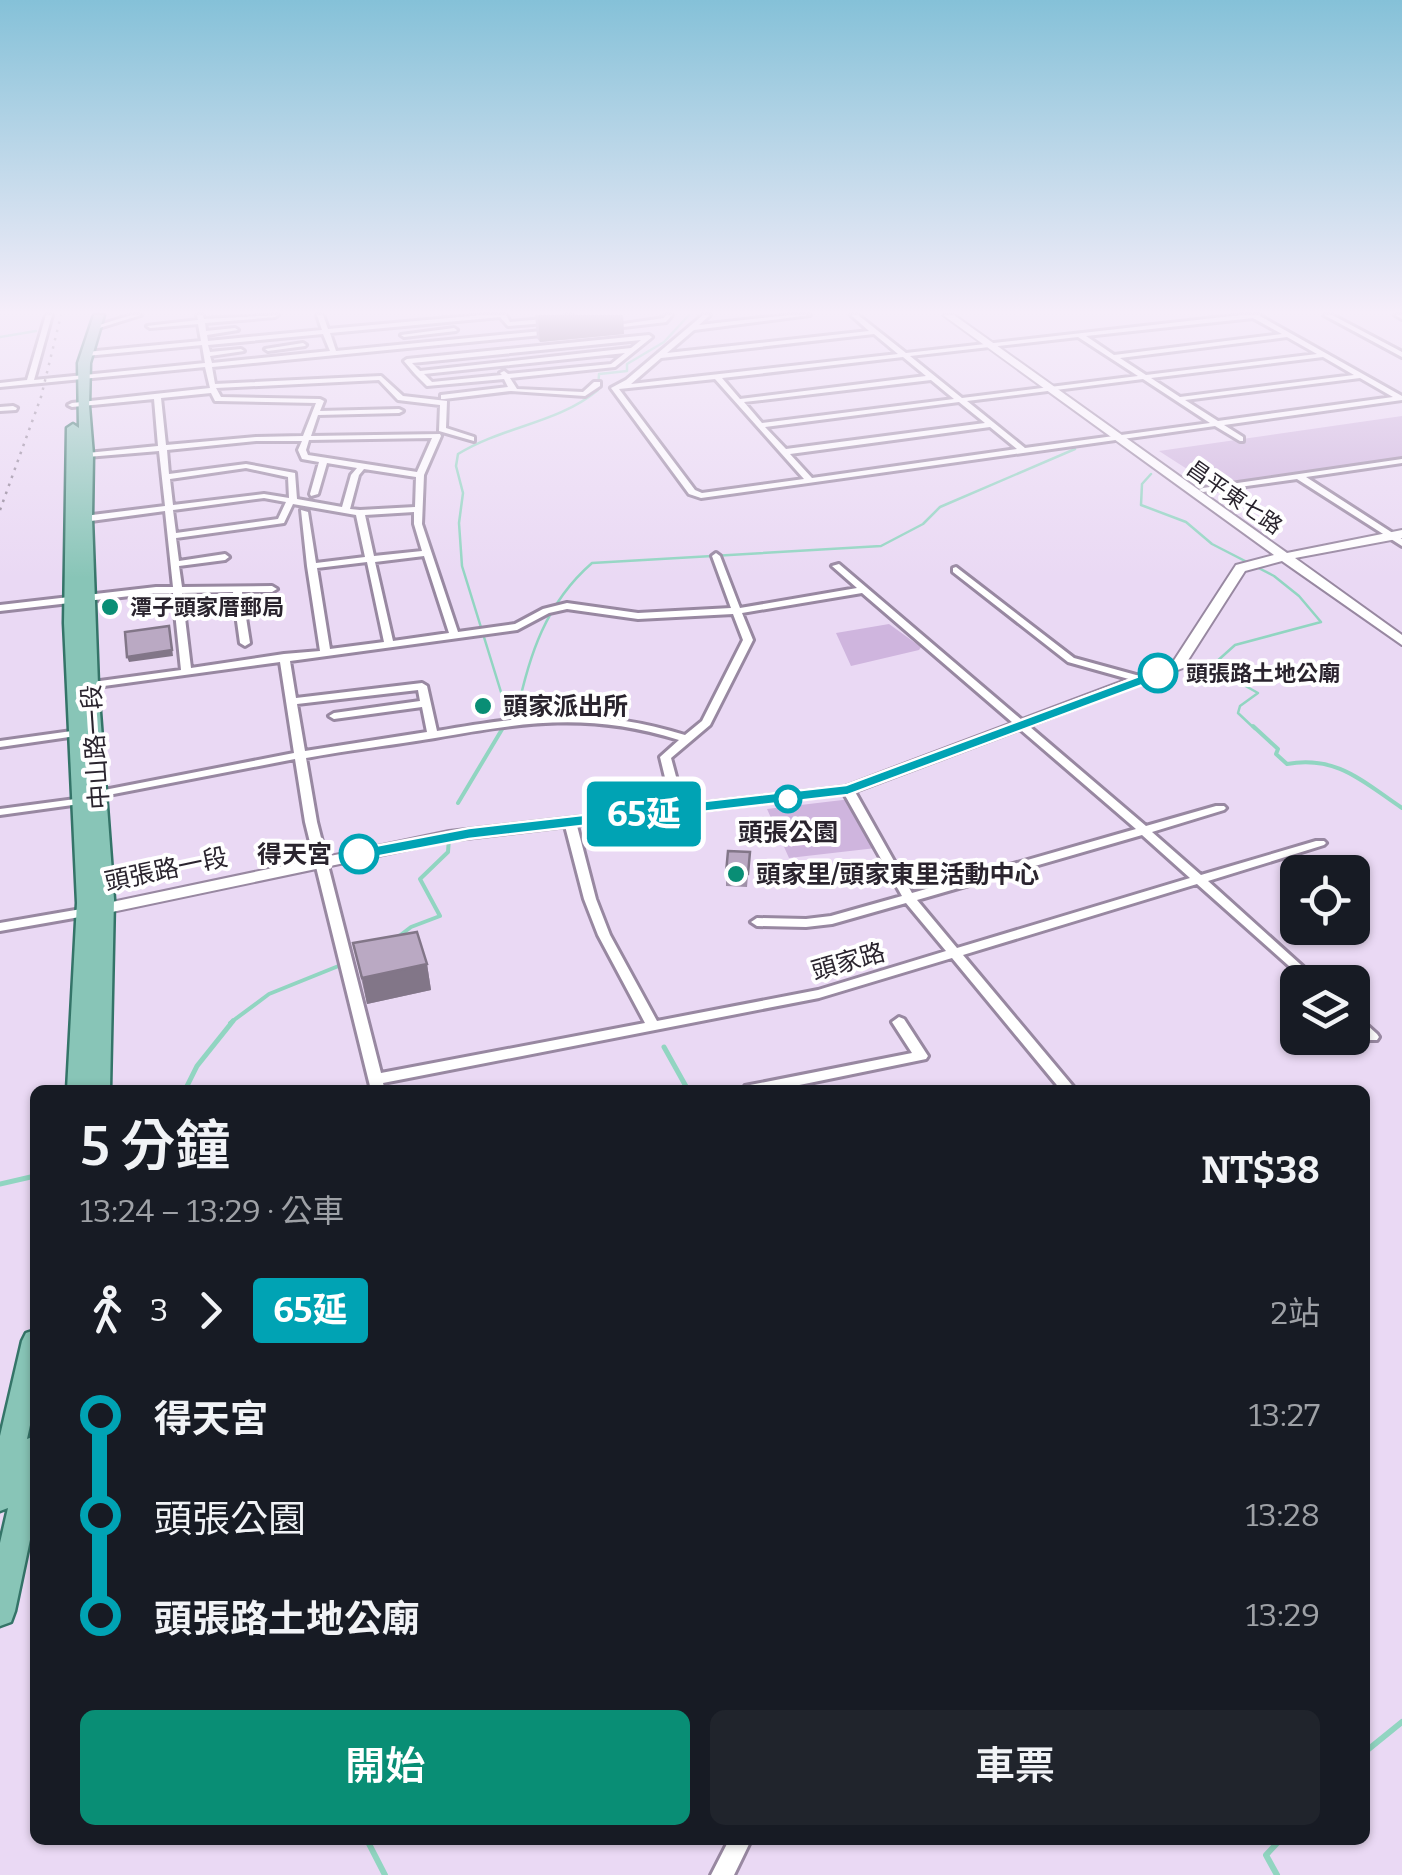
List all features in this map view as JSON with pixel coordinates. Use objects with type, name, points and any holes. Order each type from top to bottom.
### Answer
[{"type":"main road","name":"中山路一段","points":[[78,404],[87,455],[78,520]]},
{"type":"main road","name":"中山路一段","points":[[78,404],[82,686],[96,910],[99,1085]]},
{"type":"main road","name":"中山路一段","points":[[82,686],[78,734],[90,798]]},
{"type":"main road","name":"中山路一段","points":[[78,1085],[96,910]]},
{"type":"main road","points":[[0,1498],[30,1363]]},
{"type":"main road","points":[[0,1611],[30,1471]]},
{"type":"street","points":[[78,404],[93,402]]},
{"type":"street","points":[[159,402],[186,670]]},
{"type":"street","points":[[320,402],[302,450],[305,457],[358,471],[420,475]]},
{"type":"street","points":[[440,402],[444,403],[442,429],[471,438]]},
{"type":"street","points":[[626,402],[692,492],[701,496],[1375,402]]},
{"type":"street","points":[[739,402],[810,481]]},
{"type":"street","points":[[760,425],[939,402]]},
{"type":"street","points":[[962,402],[1024,451]]},
{"type":"street","name":"昌平東七路","points":[[1073,402],[1402,632]]},
{"type":"street","points":[[1183,402],[1240,439]]},
{"type":"street","points":[[0,409],[13,408]]},
{"type":"street","points":[[318,413],[399,411]]},
{"type":"street","points":[[784,452],[990,425]]},
{"type":"street","points":[[87,455],[164,446],[309,438],[436,436],[420,475],[418,524],[454,635]]},
{"type":"street","name":"昌平東七路","points":[[1122,437],[1203,490],[1402,641]]},
{"type":"street","points":[[1203,490],[1402,461]]},
{"type":"street","points":[[314,494],[324,464]]},
{"type":"street","points":[[166,476],[246,466],[292,475],[292,500],[281,522],[171,536]]},
{"type":"street","points":[[346,509],[358,471]]},
{"type":"street","points":[[1298,476],[1398,538]]},
{"type":"street","points":[[78,520],[252,498],[292,500],[360,513],[420,509]]},
{"type":"street","points":[[304,512],[325,652]]},
{"type":"street","points":[[360,513],[388,643]]},
{"type":"street","points":[[1286,553],[1398,538]]},
{"type":"street","points":[[311,566],[428,552]]},
{"type":"street","name":"頭張路一段","points":[[96,910],[449,836],[848,790],[1178,664],[1240,568],[1286,553]]},
{"type":"street","points":[[680,810],[665,757],[706,723],[748,640],[716,556]]},
{"type":"street","points":[[174,564],[225,557]]},
{"type":"street","points":[[836,566],[1295,965]]},
{"type":"street","points":[[956,570],[1071,660],[1143,680]]},
{"type":"street","points":[[0,608],[178,589],[272,588]]},
{"type":"street","points":[[237,589],[245,644]]},
{"type":"street","points":[[82,686],[517,627],[549,610],[576,606],[638,616],[737,611],[864,590]]},
{"type":"street","points":[[284,657],[298,755],[320,862],[378,1084]]},
{"type":"street","points":[[290,702],[422,686],[433,734]]},
{"type":"street","points":[[334,716],[426,703]]},
{"type":"street","points":[[0,812],[90,798],[196,773],[298,755],[564,716],[654,726],[688,740]]},
{"type":"street","points":[[0,744],[78,734]]},
{"type":"street","points":[[848,790],[908,897],[1031,1039],[1065,1085]]},
{"type":"street","points":[[757,922],[806,924],[832,920],[1220,808]]},
{"type":"street","points":[[570,822],[590,899],[604,935],[653,1025]]},
{"type":"street","name":"頭家路","points":[[378,1084],[819,994],[1320,843]]},
{"type":"street","points":[[0,927],[96,910]]},
{"type":"street","points":[[775,1085],[921,1056],[899,1022]]},
{"type":"street","points":[[722,1875],[737,1845]]},
{"type":"shaded area","points":[[1402,416],[1402,457],[1212,485],[1159,451]]},
{"type":"shaded area","points":[[889,624],[921,647],[919,650],[851,666],[836,633]]},
{"type":"shaded area","name":"頭張公園","points":[[851,799],[876,848],[789,858],[767,809]]},
{"type":"building","points":[[169,626],[172,650],[127,657],[125,632]]},
{"type":"building","points":[[728,851],[750,852],[748,874],[726,873]]},
{"type":"building","points":[[417,932],[427,964],[362,978],[353,943]]},
{"type":"waterway","points":[[579,402],[458,454],[456,466],[463,493],[459,523],[462,566],[509,718],[517,713],[527,671],[551,613],[592,563],[881,546],[923,524],[940,507],[1075,449]]},
{"type":"waterway","points":[[1151,474],[1142,484],[1141,505],[1186,522],[1212,544],[1274,576],[1299,596],[1321,622],[1235,645],[1215,663],[1217,670],[1258,693],[1240,706],[1238,713],[1255,729]]},
{"type":"waterway","points":[[458,803],[504,726]]},
{"type":"waterway","points":[[1253,726],[1278,749],[1276,754],[1287,764],[1305,762],[1335,767],[1362,780],[1402,808]]},
{"type":"waterway","points":[[398,937],[411,927],[440,916],[420,879],[448,852],[449,838]]},
{"type":"waterway","points":[[230,1023],[269,994],[341,965]]},
{"type":"waterway","points":[[188,1085],[197,1066],[233,1021]]},
{"type":"waterway","points":[[664,1047],[685,1085]]},
{"type":"waterway","points":[[0,1184],[30,1177]]},
{"type":"waterway","points":[[1370,1748],[1402,1722]]},
{"type":"waterway","points":[[370,1845],[385,1875]]},
{"type":"waterway","points":[[1275,1845],[1266,1855],[1277,1875]]},
{"type":"railway","points":[[0,510],[39,402]]},
{"type":"bus line","name":"65延","points":[[359,854],[449,836],[848,790],[1158,673]]},
{"type":"place","name":"潭子頭家厝郵局","points":[[110,607]]},
{"type":"place","name":"頭張路土地公廟","points":[[1158,673]]},
{"type":"place","name":"頭家派出所","points":[[483,706]]},
{"type":"place","name":"頭張公園","points":[[788,799]]},
{"type":"place","name":"得天宮","points":[[359,854]]},
{"type":"place","name":"頭家里/頭家東里活動中心","points":[[736,874]]}]
